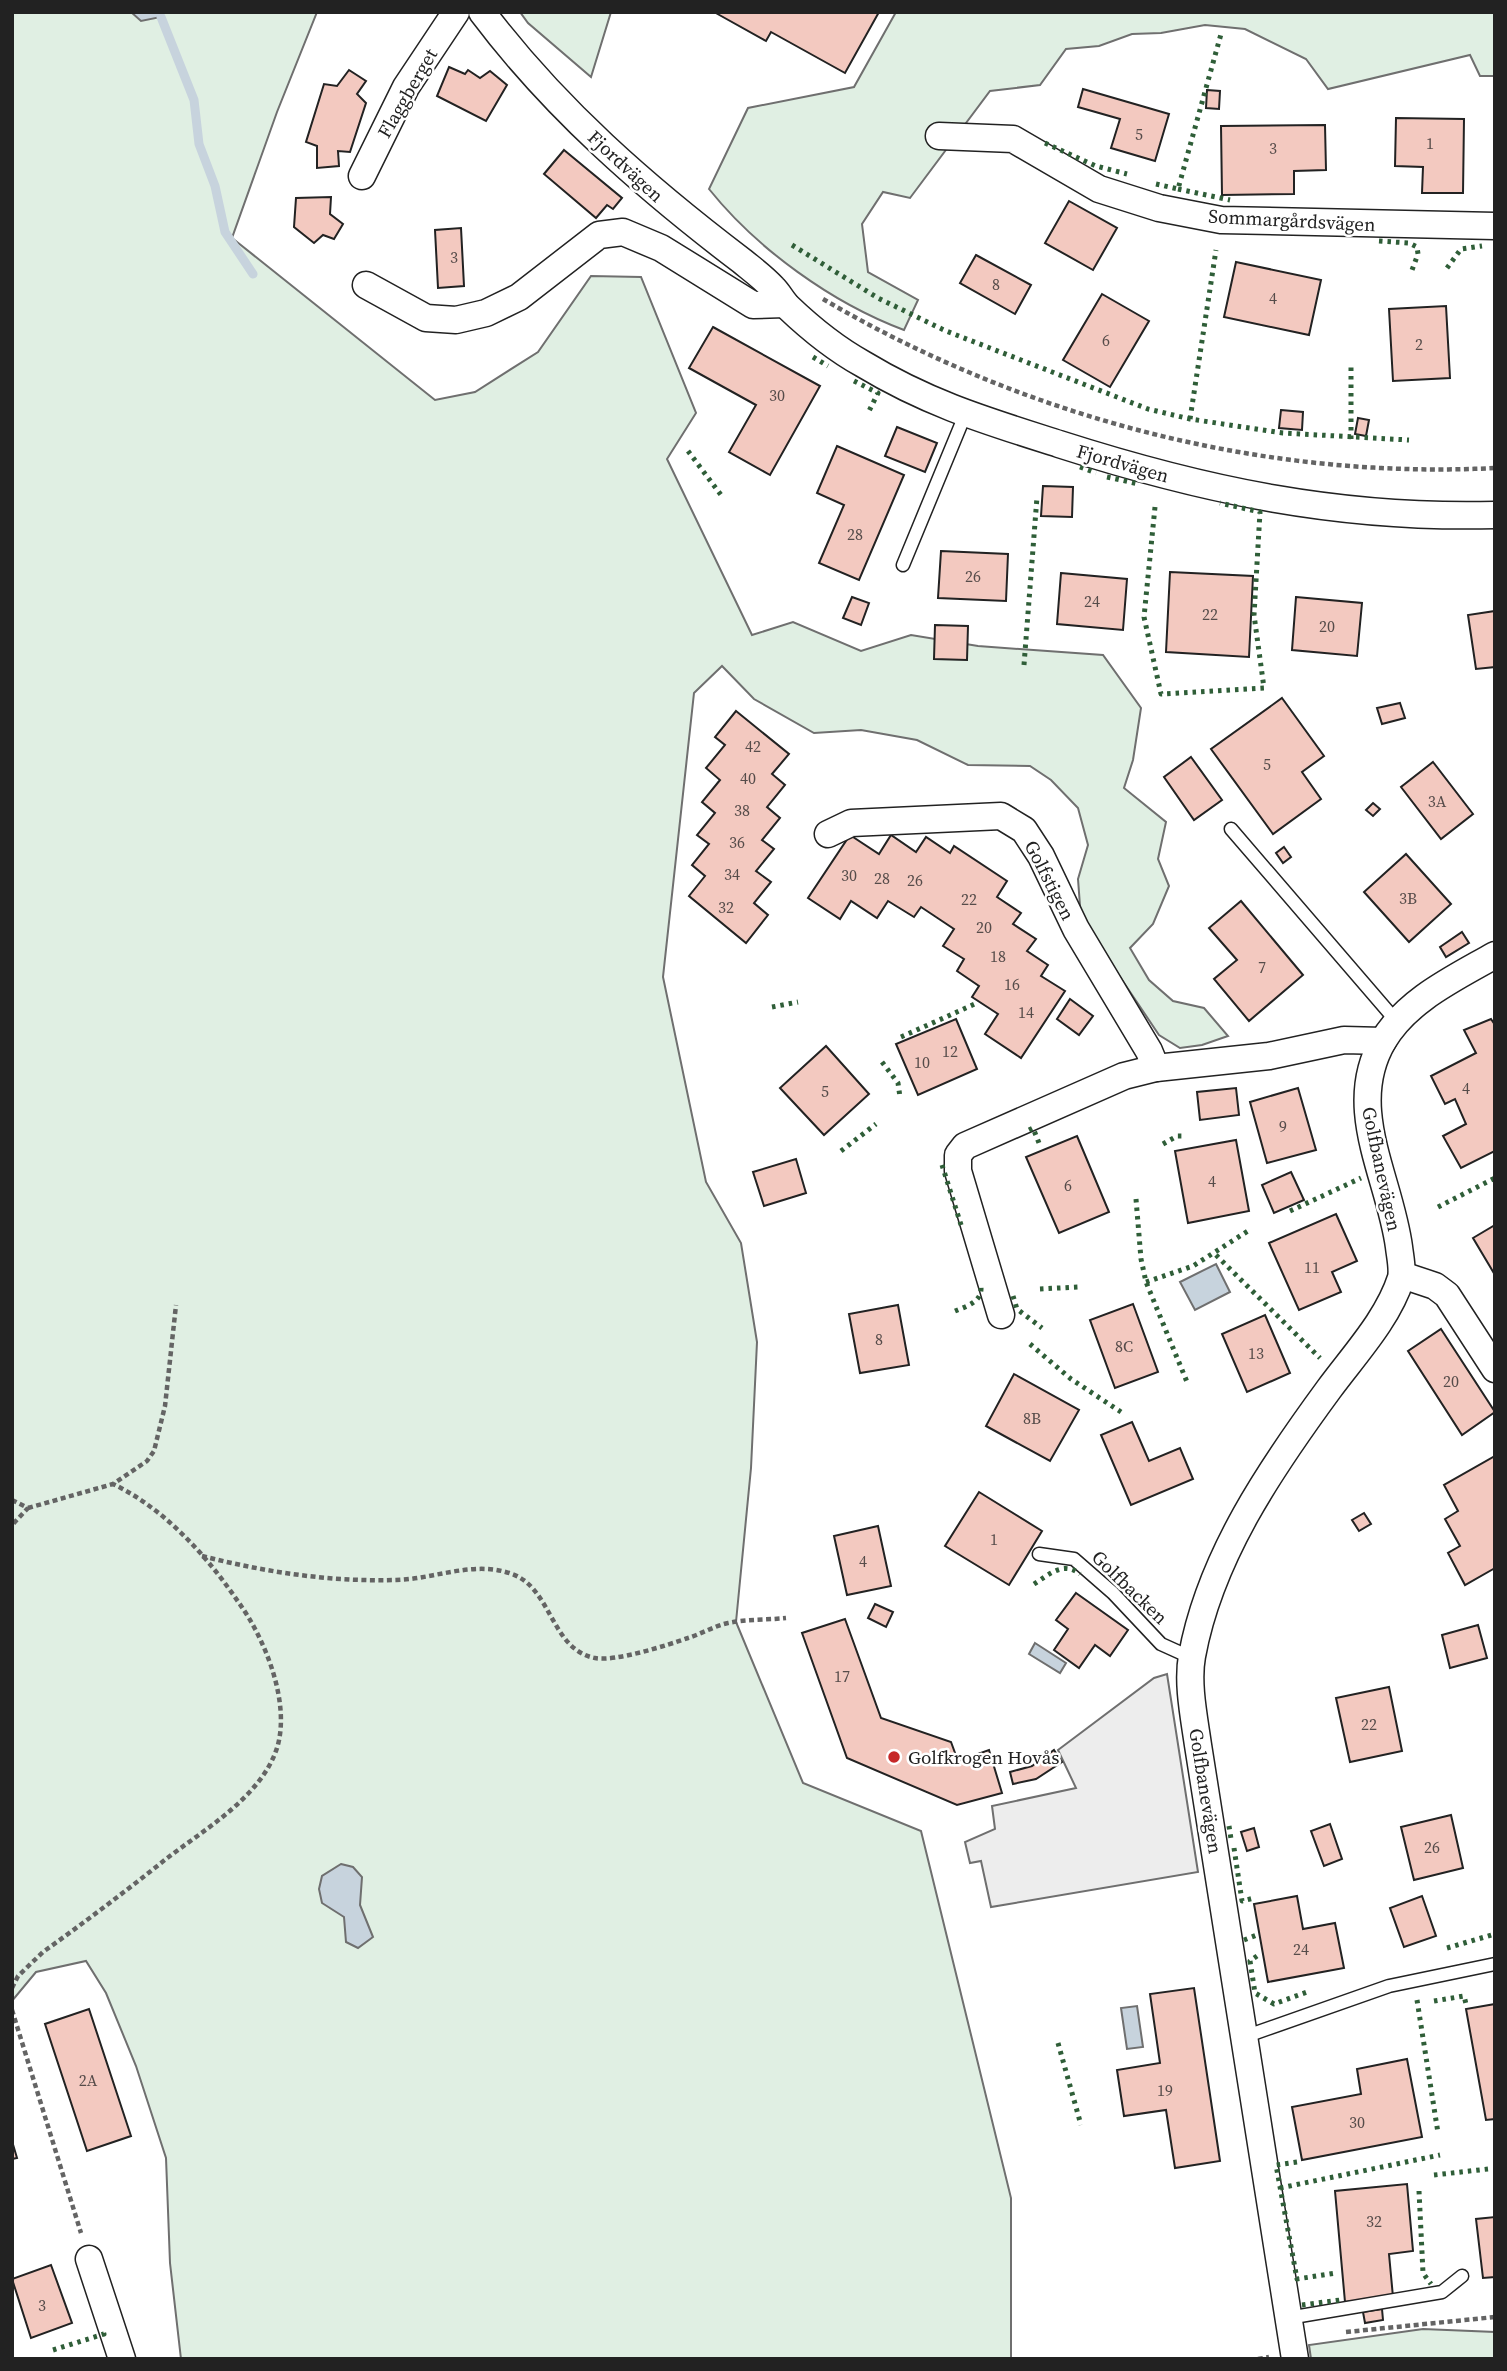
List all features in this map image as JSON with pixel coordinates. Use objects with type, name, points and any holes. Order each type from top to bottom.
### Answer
[{"type":"street","name":"Flaggberget","points":[[362,176],[406,87],[457,12]]},
{"type":"street","name":"Fjordvägen","points":[[482,12],[523,66],[624,166],[680,214],[760,275],[785,304],[860,363],[932,403],[1197,485],[1339,510],[1421,517],[1495,515]]},
{"type":"street","name":"Sommargårdsvägen","points":[[939,136],[1013,139],[1099,189],[1158,208],[1220,219],[1495,226]]},
{"type":"street","points":[[366,285],[426,318],[456,320],[486,313],[519,297],[599,235],[622,232],[638,237],[753,305],[785,304]]},
{"type":"street","name":"Golfstigen","points":[[828,834],[851,824],[1001,816],[1024,830],[1041,856],[1076,929],[1149,1051],[1156,1069]]},
{"type":"street","name":"Golfbanevägen","points":[[1295,2359],[1198,1745],[1192,1658],[1205,1606],[1251,1505],[1321,1399],[1391,1303],[1402,1275],[1392,1208],[1371,1140],[1366,1103],[1371,1072],[1391,1032],[1432,992],[1495,955]]},
{"type":"street","points":[[1001,1315],[958,1171],[958,1155],[974,1140],[1124,1076],[1156,1069],[1269,1056],[1391,1032]]},
{"type":"street","points":[[1402,1275],[1434,1286],[1447,1295],[1495,1368]]},
{"type":"street","points":[[89,2259],[122,2359]]},
{"type":"lane","points":[[904,565],[965,415]]},
{"type":"lane","points":[[1231,829],[1391,1032]]},
{"type":"lane","name":"Golfbacken","points":[[1039,1554],[1074,1559],[1113,1593],[1161,1644],[1192,1658]]},
{"type":"lane","points":[[1243,2038],[1389,1986],[1495,1964]]},
{"type":"lane","points":[[1287,2319],[1443,2292],[1462,2276]]},
{"type":"path","points":[[821,298],[866,324],[957,367],[1123,427],[1261,457],[1339,467],[1495,468]]},
{"type":"path","points":[[12,1525],[28,1508],[113,1484],[138,1470],[154,1451],[174,1345],[176,1305]]},
{"type":"path","points":[[12,1988],[18,1976],[43,1952],[238,1803],[273,1756],[281,1722],[272,1674],[245,1610],[201,1555],[142,1498],[113,1484]]},
{"type":"path","points":[[12,1500],[28,1508]]},
{"type":"path","points":[[201,1555],[270,1572],[308,1576],[398,1580],[484,1569],[514,1574],[533,1590],[563,1638],[579,1652],[597,1659],[687,1639],[726,1623],[786,1618]]},
{"type":"path","points":[[12,2010],[89,2259]]},
{"type":"path","points":[[1344,2332],[1495,2317]]},
{"type":"green space","points":[[12,12],[317,12],[277,112],[232,238],[435,400],[475,392],[538,352],[591,276],[641,277],[696,413],[667,459],[752,635],[793,622],[861,651],[911,635],[978,646],[1103,655],[1141,708],[1133,760],[1124,788],[1166,822],[1158,859],[1169,886],[1153,924],[1130,948],[1149,980],[1173,1001],[1204,1008],[1228,1036],[1202,1045],[1180,1048],[1159,1035],[1081,919],[1078,879],[1088,845],[1078,808],[1051,780],[1030,766],[968,765],[917,740],[861,730],[814,733],[754,699],[722,666],[694,693],[663,977],[706,1182],[741,1243],[757,1342],[751,1468],[736,1622],[803,1783],[921,1831],[1011,2198],[1011,2359],[181,2359],[170,2263],[166,2158],[136,2066],[106,1993],[86,1961],[36,1972],[12,2001]]},
{"type":"green space","points":[[520,12],[611,12],[591,77],[528,23]]},
{"type":"green space","points":[[896,12],[1495,12],[1495,76],[1480,76],[1470,55],[1328,89],[1306,59],[1245,29],[1205,25],[1161,33],[1132,34],[1099,46],[1066,49],[1040,85],[990,91],[910,198],[883,192],[862,224],[868,272],[918,300],[904,330],[850,305],[798,272],[750,233],[709,189],[748,108],[854,87]]},
{"type":"green space","points":[[1423,2329],[1495,2332],[1495,2359],[1311,2359],[1309,2345]]},
{"type":"shaded area","points":[[131,12],[163,12],[161,17],[141,21]]},
{"type":"shaded area","points":[[1216,1264],[1230,1292],[1195,1310],[1180,1282]]},
{"type":"shaded area","points":[[1035,1643],[1066,1663],[1060,1673],[1029,1654]]},
{"type":"shaded area","points":[[1167,1674],[1198,1872],[991,1907],[981,1861],[970,1863],[965,1842],[995,1829],[992,1806],[1076,1788],[1058,1750],[1154,1678]]},
{"type":"shaded area","points":[[341,1864],[353,1867],[362,1877],[360,1905],[373,1937],[358,1948],[346,1942],[344,1917],[322,1903],[319,1889],[322,1876]]},
{"type":"shaded area","points":[[1137,2006],[1143,2047],[1127,2049],[1121,2008]]},
{"type":"building","points":[[714,12],[879,12],[845,73],[771,32],[766,41]]},
{"type":"building","points":[[449,67],[465,74],[468,70],[480,78],[490,71],[507,85],[486,121],[437,96]]},
{"type":"building","points":[[349,70],[366,81],[357,94],[366,103],[350,152],[338,151],[339,166],[317,168],[317,146],[306,142],[324,84],[337,86]]},
{"type":"building","points":[[1083,89],[1169,114],[1155,161],[1111,148],[1120,119],[1078,107]]},
{"type":"building","points":[[1207,90],[1220,91],[1219,109],[1206,108]]},
{"type":"building","points":[[1396,118],[1464,119],[1463,193],[1422,193],[1423,167],[1395,166]]},
{"type":"building","points":[[1325,125],[1326,170],[1294,171],[1294,194],[1222,195],[1221,126]]},
{"type":"building","points":[[564,150],[622,198],[613,209],[607,205],[596,218],[544,174]]},
{"type":"building","points":[[331,197],[330,214],[343,224],[334,239],[323,235],[314,243],[294,227],[296,198]]},
{"type":"building","points":[[1069,201],[1117,228],[1093,270],[1045,243]]},
{"type":"building","points":[[461,228],[464,286],[438,288],[435,230]]},
{"type":"building","points":[[976,255],[1031,285],[1015,314],[960,283]]},
{"type":"building","points":[[1236,262],[1321,280],[1309,335],[1224,317]]},
{"type":"building","points":[[1102,294],[1149,321],[1110,387],[1063,360]]},
{"type":"building","points":[[1446,306],[1450,378],[1393,381],[1389,309]]},
{"type":"building","points":[[713,327],[820,386],[770,475],[729,452],[756,405],[689,368]]},
{"type":"building","points":[[1281,410],[1303,412],[1302,430],[1279,428]]},
{"type":"building","points":[[1358,418],[1369,420],[1366,436],[1355,434]]},
{"type":"building","points":[[897,427],[937,443],[925,472],[885,456]]},
{"type":"building","points":[[837,446],[904,475],[859,580],[819,563],[844,505],[817,493]]},
{"type":"building","points":[[1043,486],[1073,487],[1072,517],[1041,516]]},
{"type":"building","points":[[941,551],[1008,554],[1006,601],[938,598]]},
{"type":"building","points":[[1170,572],[1253,576],[1249,657],[1166,652]]},
{"type":"building","points":[[1061,573],[1127,579],[1123,630],[1057,624]]},
{"type":"building","points":[[852,597],[869,603],[861,625],[843,618]]},
{"type":"building","points":[[1296,597],[1362,603],[1357,656],[1292,650]]},
{"type":"building","points":[[1495,611],[1495,667],[1476,669],[1468,615]]},
{"type":"building","points":[[935,625],[968,626],[967,660],[934,659]]},
{"type":"building","points":[[1282,698],[1324,756],[1302,772],[1321,799],[1273,834],[1211,749]]},
{"type":"building","points":[[1400,703],[1405,718],[1382,724],[1377,708]]},
{"type":"building","points":[[736,711],[789,754],[772,774],[785,785],[767,807],[780,818],[762,840],[774,849],[756,871],[771,882],[754,903],[768,915],[746,943],[689,896],[705,876],[692,865],[709,844],[697,835],[715,813],[702,802],[720,780],[706,768],[725,745],[715,737]]},
{"type":"building","points":[[1191,757],[1222,800],[1194,820],[1164,777]]},
{"type":"building","points":[[1433,762],[1473,814],[1441,839],[1401,787]]},
{"type":"building","points":[[1373,803],[1380,809],[1373,816],[1366,810]]},
{"type":"building","points":[[850,835],[879,854],[891,835],[916,852],[926,837],[950,853],[954,846],[1007,881],[997,897],[1021,913],[1013,924],[1036,939],[1027,951],[1048,965],[1041,976],[1065,991],[1021,1058],[985,1034],[998,1014],[972,997],[979,986],[957,971],[964,959],[943,946],[954,929],[921,907],[914,917],[888,901],[877,918],[851,901],[840,919],[808,898]]},
{"type":"building","points":[[1284,847],[1291,857],[1283,863],[1276,853]]},
{"type":"building","points":[[1406,854],[1451,904],[1409,942],[1364,892]]},
{"type":"building","points":[[1241,901],[1303,975],[1249,1021],[1214,979],[1237,960],[1209,928]]},
{"type":"building","points":[[1462,932],[1469,943],[1446,957],[1440,947]]},
{"type":"building","points":[[1070,999],[1093,1016],[1079,1035],[1057,1019]]},
{"type":"building","points":[[956,1019],[977,1069],[918,1095],[896,1044]]},
{"type":"building","points":[[1491,1019],[1495,1025],[1495,1151],[1461,1168],[1443,1136],[1466,1124],[1455,1099],[1445,1104],[1431,1076],[1476,1053],[1464,1030]]},
{"type":"building","points":[[826,1046],[869,1094],[824,1135],[780,1088]]},
{"type":"building","points":[[1236,1088],[1239,1115],[1200,1120],[1197,1092]]},
{"type":"building","points":[[1298,1088],[1316,1150],[1267,1163],[1250,1102]]},
{"type":"building","points":[[1077,1136],[1109,1212],[1059,1233],[1026,1157]]},
{"type":"building","points":[[1236,1140],[1249,1211],[1188,1223],[1175,1151]]},
{"type":"building","points":[[796,1159],[806,1193],[764,1206],[753,1172]]},
{"type":"building","points":[[1291,1172],[1304,1200],[1274,1213],[1262,1185]]},
{"type":"building","points":[[1336,1214],[1357,1261],[1332,1272],[1341,1292],[1299,1310],[1269,1243]]},
{"type":"building","points":[[1495,1225],[1495,1275],[1473,1238]]},
{"type":"building","points":[[1133,1304],[1158,1372],[1115,1388],[1090,1320]]},
{"type":"building","points":[[898,1305],[909,1365],[860,1373],[849,1314]]},
{"type":"building","points":[[1265,1315],[1290,1373],[1247,1392],[1222,1334]]},
{"type":"building","points":[[1441,1329],[1495,1412],[1462,1435],[1408,1351]]},
{"type":"building","points":[[1014,1374],[1079,1410],[1050,1461],[986,1426]]},
{"type":"building","points":[[1132,1422],[1149,1461],[1180,1448],[1193,1479],[1131,1505],[1101,1435]]},
{"type":"building","points":[[1495,1456],[1495,1568],[1465,1585],[1448,1553],[1460,1546],[1445,1519],[1458,1511],[1444,1485]]},
{"type":"building","points":[[979,1492],[1042,1531],[1009,1585],[945,1546]]},
{"type":"building","points":[[1364,1513],[1371,1524],[1359,1531],[1352,1520]]},
{"type":"building","points":[[878,1526],[891,1586],[847,1595],[834,1536]]},
{"type":"building","points":[[1076,1593],[1128,1630],[1110,1656],[1095,1645],[1079,1668],[1054,1650],[1068,1629],[1056,1620]]},
{"type":"building","points":[[875,1604],[893,1612],[886,1627],[868,1618]]},
{"type":"building","points":[[845,1619],[881,1718],[951,1742],[958,1761],[989,1750],[1002,1793],[957,1805],[847,1758],[802,1633]]},
{"type":"building","points":[[1478,1625],[1487,1658],[1450,1668],[1442,1635]]},
{"type":"building","points":[[1389,1687],[1402,1751],[1350,1762],[1336,1698]]},
{"type":"building","points":[[1054,1750],[1062,1762],[1036,1779],[1013,1784],[1010,1772],[1032,1766]]},
{"type":"building","points":[[1451,1815],[1463,1868],[1414,1880],[1401,1827]]},
{"type":"building","points":[[1330,1824],[1342,1859],[1324,1866],[1311,1831]]},
{"type":"building","points":[[1254,1828],[1259,1847],[1247,1851],[1241,1832]]},
{"type":"building","points":[[1297,1896],[1303,1929],[1335,1923],[1344,1968],[1268,1982],[1254,1904]]},
{"type":"building","points":[[1422,1896],[1436,1936],[1404,1947],[1390,1908]]},
{"type":"building","points":[[1194,1988],[1220,2161],[1175,2168],[1166,2110],[1124,2116],[1117,2070],[1160,2063],[1150,1994]]},
{"type":"building","points":[[1495,2004],[1495,2119],[1486,2120],[1466,2009]]},
{"type":"building","points":[[89,2009],[131,2136],[87,2151],[45,2024]]},
{"type":"building","points":[[1407,2059],[1422,2137],[1302,2160],[1292,2107],[1361,2094],[1357,2069]]},
{"type":"building","points":[[12,2141],[17,2158],[12,2159]]},
{"type":"building","points":[[1407,2184],[1413,2251],[1389,2254],[1393,2297],[1345,2302],[1335,2191]]},
{"type":"building","points":[[1495,2217],[1495,2277],[1483,2278],[1476,2219]]},
{"type":"building","points":[[51,2265],[72,2323],[31,2338],[12,2279]]},
{"type":"building","points":[[1382,2309],[1383,2320],[1365,2323],[1363,2312]]},
{"type":"waterway","points":[[161,17],[194,100],[199,144],[215,186],[225,232],[253,274]]},
{"type":"hedge","points":[[1156,184],[1178,189],[1221,34]]},
{"type":"hedge","points":[[1045,143],[1096,166],[1127,174]]},
{"type":"hedge","points":[[1178,189],[1230,200]]},
{"type":"hedge","points":[[1379,241],[1409,243],[1417,247],[1418,254],[1412,270]]},
{"type":"hedge","points":[[792,245],[878,298],[946,331],[1148,409],[1190,419],[1283,433],[1409,440]]},
{"type":"hedge","points":[[1447,268],[1461,249],[1482,246]]},
{"type":"hedge","points":[[1190,419],[1216,250]]},
{"type":"hedge","points":[[813,357],[828,366]]},
{"type":"hedge","points":[[1351,364],[1351,439]]},
{"type":"hedge","points":[[854,381],[878,393],[869,411]]},
{"type":"hedge","points":[[688,451],[721,495]]},
{"type":"hedge","points":[[1080,467],[1096,473]]},
{"type":"hedge","points":[[1107,477],[1139,484]]},
{"type":"hedge","points":[[1024,665],[1037,497]]},
{"type":"hedge","points":[[1155,507],[1144,617],[1161,694],[1264,688],[1254,615],[1260,512],[1220,503]]},
{"type":"hedge","points":[[772,1007],[798,1002]]},
{"type":"hedge","points":[[901,1037],[977,1003]]},
{"type":"hedge","points":[[882,1062],[898,1083],[900,1097]]},
{"type":"hedge","points":[[841,1151],[876,1124]]},
{"type":"hedge","points":[[1029,1130],[1033,1128],[1039,1143]]},
{"type":"hedge","points":[[1163,1144],[1177,1136],[1186,1136]]},
{"type":"hedge","points":[[942,1165],[962,1228]]},
{"type":"hedge","points":[[1290,1211],[1361,1178]]},
{"type":"hedge","points":[[1438,1207],[1495,1178]]},
{"type":"hedge","points":[[1136,1199],[1141,1259],[1146,1282],[1187,1382]]},
{"type":"hedge","points":[[1146,1282],[1193,1266],[1251,1229]]},
{"type":"hedge","points":[[1216,1255],[1320,1358]]},
{"type":"hedge","points":[[955,1311],[976,1300],[981,1287]]},
{"type":"hedge","points":[[1040,1289],[1078,1287]]},
{"type":"hedge","points":[[1013,1296],[1017,1309],[1042,1328]]},
{"type":"hedge","points":[[1030,1344],[1071,1379],[1121,1412]]},
{"type":"hedge","points":[[1034,1584],[1062,1569],[1074,1570],[1080,1574]]},
{"type":"hedge","points":[[1229,1826],[1231,1839]]},
{"type":"hedge","points":[[1234,1848],[1242,1901],[1254,1898]]},
{"type":"hedge","points":[[1447,1948],[1495,1934]]},
{"type":"hedge","points":[[1244,1940],[1257,1935]]},
{"type":"hedge","points":[[1257,1956],[1250,1961],[1255,1993],[1274,2004],[1307,1992]]},
{"type":"hedge","points":[[1434,2001],[1464,1996],[1466,2004]]},
{"type":"hedge","points":[[1417,2000],[1438,2133]]},
{"type":"hedge","points":[[1058,2043],[1081,2125]]},
{"type":"hedge","points":[[1280,2188],[1440,2155]]},
{"type":"hedge","points":[[1297,2162],[1276,2165],[1297,2279],[1336,2273]]},
{"type":"hedge","points":[[1434,2175],[1488,2169]]},
{"type":"hedge","points":[[1419,2191],[1423,2273],[1431,2284]]},
{"type":"hedge","points":[[1302,2305],[1340,2300]]},
{"type":"hedge","points":[[53,2350],[104,2334],[103,2331]]},
{"type":"place","name":"Golfkrogen Hovås","points":[[894,1757]]}]
